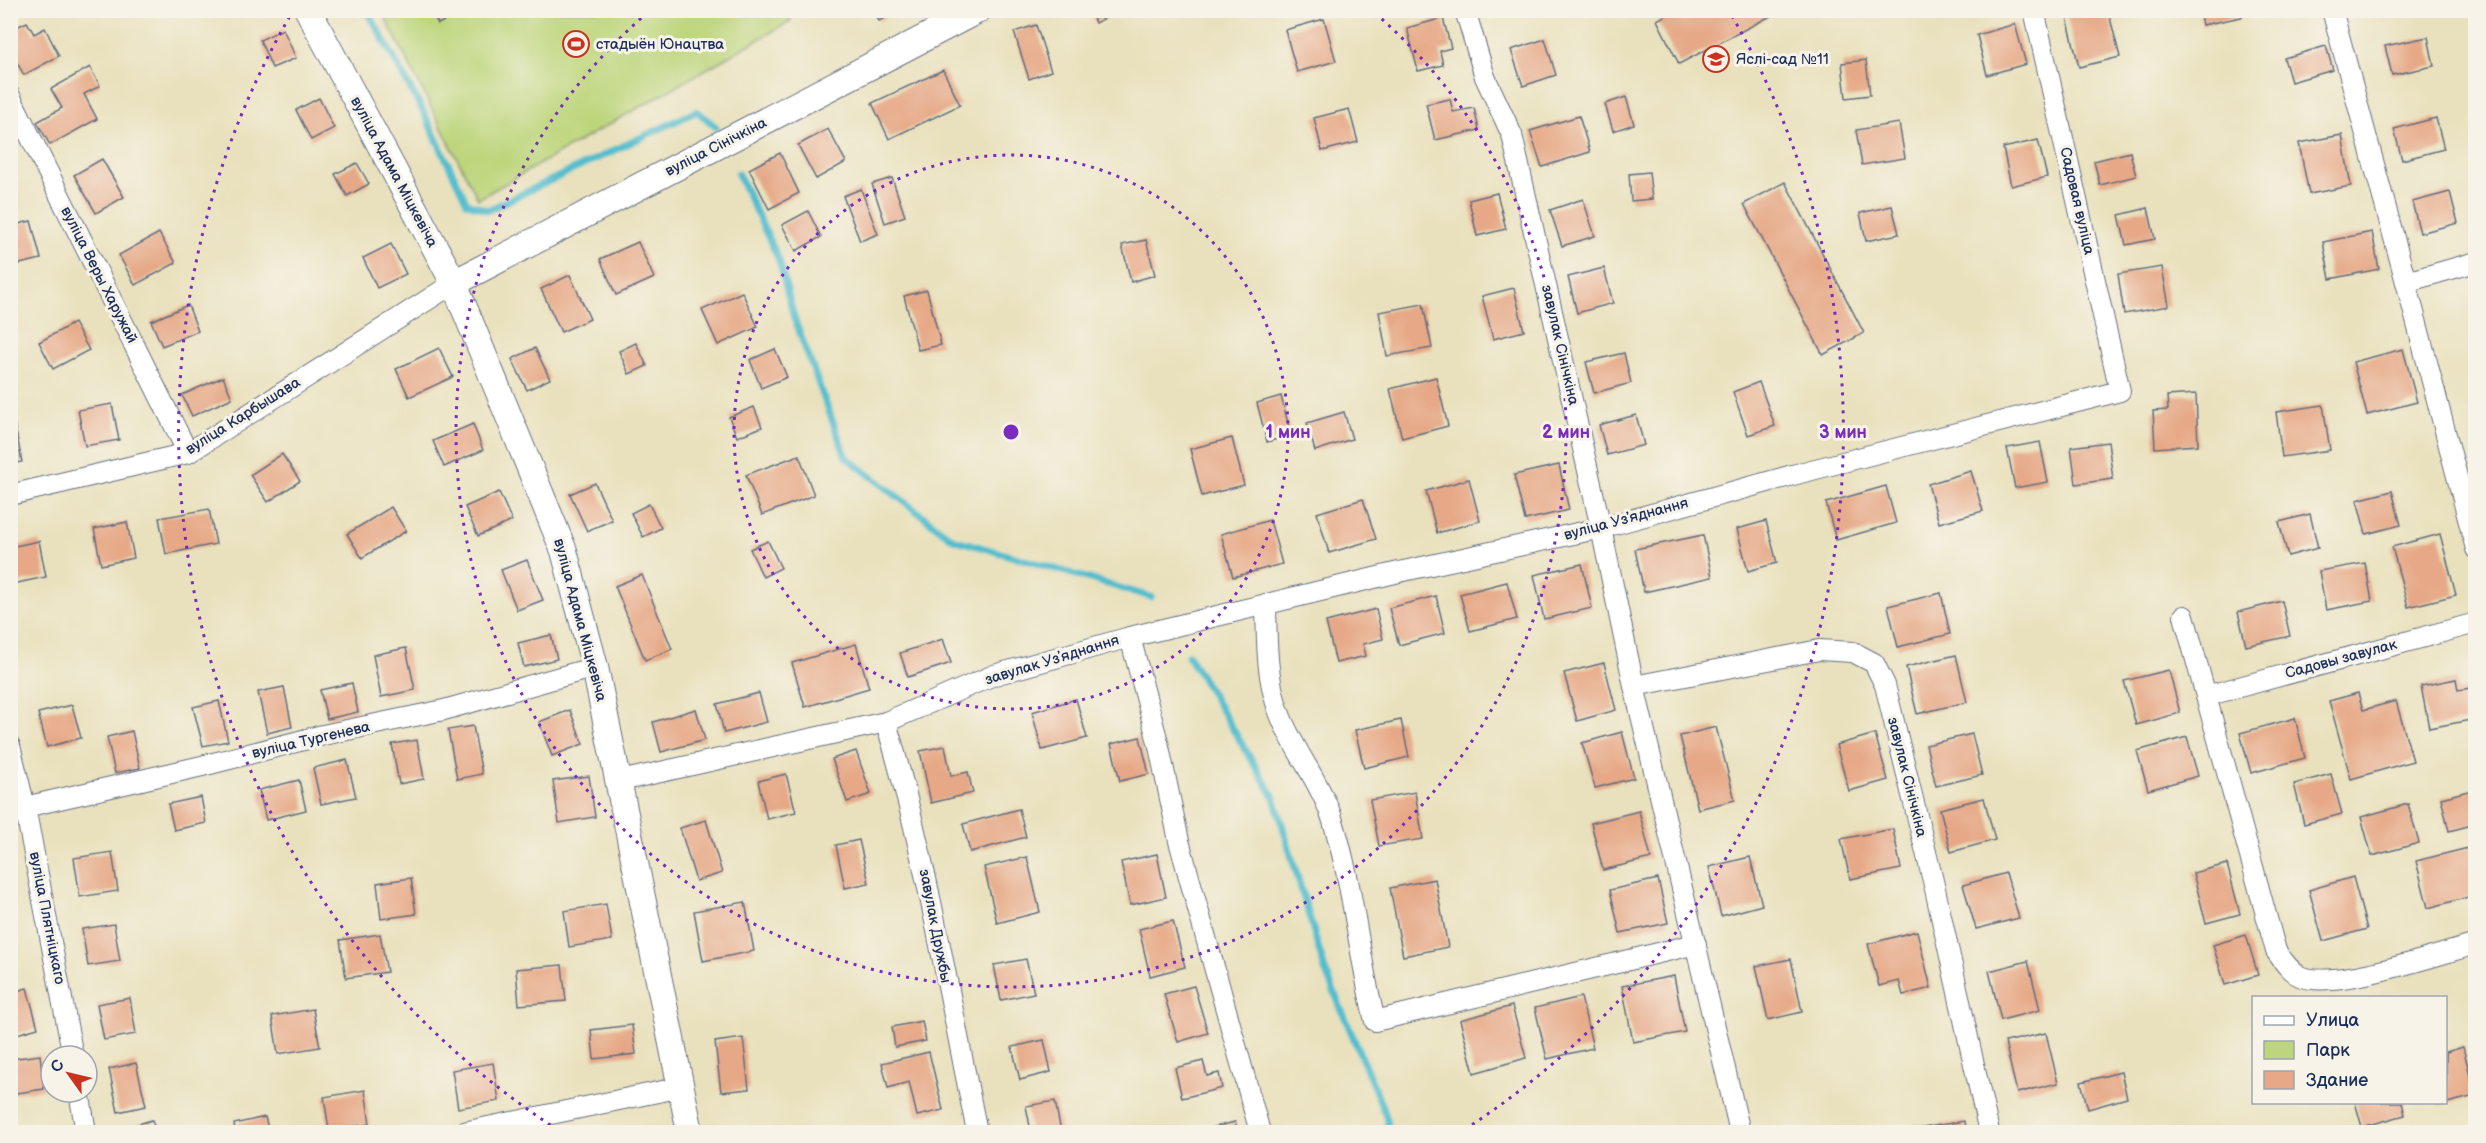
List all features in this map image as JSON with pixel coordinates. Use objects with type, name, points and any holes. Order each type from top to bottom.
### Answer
[{"type":"street","name":"вуліца Адама Міцкевіча","points":[[308,10],[454,283],[564,551],[595,667],[620,781],[690,1132]]},
{"type":"street","name":"вуліца Сінічкіна","points":[[454,283],[978,10]]},
{"type":"street","name":"завулак Сінічкіна","points":[[1466,10],[1485,77],[1512,135],[1601,528],[1634,686],[1740,1132]]},
{"type":"street","name":"Садовая вуліца","points":[[2034,10],[2121,391]]},
{"type":"street","points":[[2332,10],[2475,549]]},
{"type":"street","name":"вуліца Веры Харужай","points":[[10,96],[188,453]]},
{"type":"street","points":[[2406,282],[2475,262]]},
{"type":"street","name":"вуліца Карбышава","points":[[10,495],[188,453],[454,283]]},
{"type":"street","name":"вуліца Узʼяднання","points":[[1130,637],[1399,572],[1601,528],[1800,472],[2121,391]]},
{"type":"street","points":[[1266,604],[1269,681],[1279,714],[1330,813],[1346,873],[1375,1021],[1696,944]]},
{"type":"street","points":[[2184,616],[2276,951],[2287,966],[2301,977],[2322,980],[2349,977],[2475,944]]},
{"type":"street","name":"Садовы завулак","points":[[2206,696],[2475,623]]},
{"type":"street","name":"завулак Узʼяднання","points":[[620,781],[886,722],[994,675],[1130,637],[1158,742],[1179,841],[1260,1132]]},
{"type":"street","name":"завулак Сінічкіна","points":[[1634,686],[1819,650],[1853,652],[1874,663],[1885,685],[1935,890],[1989,1132]]},
{"type":"street","name":"вуліца Тургенева","points":[[25,807],[323,735],[444,710],[595,667]]},
{"type":"street","name":"завулак Дружбы","points":[[886,722],[903,777],[924,867],[977,1132]]},
{"type":"street","name":"вуліца Плятніцкаго","points":[[10,746],[25,807],[71,1044]]},
{"type":"street","points":[[464,1132],[682,1087]]},
{"type":"street","points":[[81,1104],[86,1132]]},
{"type":"green space","points":[[786,10],[791,21],[478,199],[382,11]]},
{"type":"building","points":[[431,10],[447,10],[451,18],[438,24]]},
{"type":"building","points":[[874,10],[899,10],[879,21]]},
{"type":"building","points":[[1090,10],[1122,10],[1095,23]]},
{"type":"building","name":"Яслі-сад №11","points":[[1676,10],[1782,10],[1679,64],[1657,20]]},
{"type":"building","points":[[2092,10],[2108,10],[2120,57],[2079,67],[2067,17]]},
{"type":"building","points":[[2199,10],[2240,10],[2242,17],[2202,25]]},
{"type":"building","points":[[1443,18],[1451,48],[1440,51],[1443,65],[1418,71],[1407,28]]},
{"type":"building","points":[[1324,19],[1336,61],[1297,72],[1285,30]]},
{"type":"building","points":[[27,22],[34,34],[45,28],[59,56],[24,75],[10,50],[10,46],[16,44],[10,30]]},
{"type":"building","points":[[2015,24],[2026,64],[1987,75],[1977,35]]},
{"type":"building","points":[[1036,25],[1051,71],[1029,79],[1014,32]]},
{"type":"building","points":[[283,29],[296,58],[272,68],[260,40]]},
{"type":"building","points":[[2428,37],[2434,66],[2392,75],[2385,46]]},
{"type":"building","points":[[1545,39],[1556,75],[1523,86],[1511,50]]},
{"type":"building","points":[[2326,46],[2333,70],[2291,82],[2284,58]]},
{"type":"building","points":[[1866,60],[1870,95],[1846,98],[1842,63]]},
{"type":"building","points":[[90,67],[100,86],[84,94],[97,119],[50,145],[37,122],[62,108],[51,89]]},
{"type":"building","points":[[943,70],[960,105],[889,139],[872,103]]},
{"type":"building","points":[[1626,97],[1634,124],[1613,131],[1605,104]]},
{"type":"building","points":[[319,98],[334,128],[311,140],[296,110]]},
{"type":"building","points":[[1450,99],[1453,112],[1474,108],[1479,130],[1435,140],[1426,104]]},
{"type":"building","points":[[1349,109],[1358,142],[1322,151],[1314,118]]},
{"type":"building","points":[[1579,116],[1590,152],[1542,167],[1530,131]]},
{"type":"building","points":[[2436,118],[2444,149],[2402,160],[2394,129]]},
{"type":"building","points":[[1899,123],[1905,158],[1862,165],[1856,130]]},
{"type":"building","points":[[828,129],[846,162],[816,179],[798,145]]},
{"type":"building","points":[[2342,135],[2351,186],[2309,194],[2299,143]]},
{"type":"building","points":[[2038,140],[2047,177],[2011,186],[2003,148]]},
{"type":"building","points":[[2130,152],[2136,176],[2100,185],[2094,161]]},
{"type":"building","points":[[780,153],[799,193],[769,209],[749,169]]},
{"type":"building","points":[[102,159],[124,197],[96,213],[74,175]]},
{"type":"building","points":[[357,163],[369,184],[347,196],[335,174]]},
{"type":"building","points":[[1649,172],[1652,199],[1631,201],[1629,174]]},
{"type":"building","points":[[892,178],[905,216],[885,223],[872,184]]},
{"type":"building","points":[[1785,182],[1864,333],[1823,355],[1744,204]]},
{"type":"building","points":[[861,189],[878,234],[860,241],[843,196]]},
{"type":"building","points":[[2450,192],[2458,223],[2420,233],[2412,202]]},
{"type":"building","points":[[1497,193],[1506,229],[1477,236],[1469,200]]},
{"type":"building","points":[[1583,199],[1595,236],[1562,246],[1550,210]]},
{"type":"building","points":[[1892,206],[1899,234],[1866,241],[1860,213]]},
{"type":"building","points":[[2148,208],[2155,239],[2126,245],[2119,215]]},
{"type":"building","points":[[808,211],[821,237],[796,251],[782,225]]},
{"type":"building","points":[[31,221],[41,259],[11,266],[10,226]]},
{"type":"building","points":[[2372,232],[2379,269],[2330,279],[2323,242]]},
{"type":"building","points":[[159,233],[176,263],[135,285],[119,255]]},
{"type":"building","points":[[1146,240],[1155,275],[1131,282],[1122,245]]},
{"type":"building","points":[[638,242],[654,278],[616,295],[600,259]]},
{"type":"building","points":[[391,244],[406,274],[377,288],[363,258]]},
{"type":"building","points":[[2162,267],[2169,306],[2124,314],[2118,274]]},
{"type":"building","points":[[1604,268],[1613,303],[1577,313],[1568,277]]},
{"type":"building","points":[[570,275],[590,319],[561,332],[541,289]]},
{"type":"building","points":[[1514,288],[1524,331],[1493,339],[1482,296]]},
{"type":"building","points":[[927,290],[941,345],[918,350],[904,296]]},
{"type":"building","points":[[742,292],[758,327],[718,345],[702,310]]},
{"type":"building","points":[[1423,304],[1432,348],[1387,356],[1379,312]]},
{"type":"building","points":[[188,305],[198,331],[162,346],[151,321]]},
{"type":"building","points":[[74,323],[89,350],[53,369],[39,342]]},
{"type":"building","points":[[636,343],[647,366],[629,374],[619,351]]},
{"type":"building","points":[[439,348],[453,377],[409,397],[396,369]]},
{"type":"building","points":[[535,348],[550,379],[527,390],[512,359]]},
{"type":"building","points":[[775,349],[787,377],[761,388],[750,360]]},
{"type":"building","points":[[2403,349],[2417,402],[2367,415],[2353,362]]},
{"type":"building","points":[[1624,353],[1631,383],[1594,393],[1586,362]]},
{"type":"building","points":[[223,377],[232,398],[192,416],[182,395]]},
{"type":"building","points":[[1436,377],[1448,426],[1402,438],[1390,389]]},
{"type":"building","points":[[1759,382],[1775,426],[1748,435],[1733,392]]},
{"type":"building","points":[[2196,394],[2198,445],[2155,448],[2153,411],[2168,410],[2167,396]]},
{"type":"building","points":[[1281,396],[1291,435],[1267,442],[1257,403]]},
{"type":"building","points":[[112,404],[119,440],[85,446],[78,410]]},
{"type":"building","points":[[2323,405],[2330,450],[2282,457],[2276,412]]},
{"type":"building","points":[[754,407],[762,427],[737,437],[729,417]]},
{"type":"building","points":[[1344,412],[1352,439],[1315,451],[1307,423]]},
{"type":"building","points":[[1636,415],[1644,445],[1607,455],[1599,425]]},
{"type":"building","points":[[14,421],[22,462],[10,464],[10,422]]},
{"type":"building","points":[[473,424],[483,450],[444,467],[433,441]]},
{"type":"building","points":[[1232,438],[1244,485],[1202,496],[1190,449]]},
{"type":"building","points":[[2040,442],[2048,482],[2015,488],[2007,448]]},
{"type":"building","points":[[2108,442],[2113,479],[2076,484],[2071,447]]},
{"type":"building","points":[[282,454],[300,481],[268,502],[250,475]]},
{"type":"building","points":[[799,455],[814,495],[762,515],[746,475]]},
{"type":"building","points":[[1559,465],[1569,510],[1525,520],[1514,475]]},
{"type":"building","points":[[1971,471],[1983,511],[1939,523],[1928,484]]},
{"type":"building","points":[[1469,479],[1480,521],[1437,533],[1426,491]]},
{"type":"building","points":[[595,483],[612,520],[587,531],[570,494]]},
{"type":"building","points":[[1886,486],[1896,523],[1836,540],[1826,503]]},
{"type":"building","points":[[2392,491],[2401,525],[2366,534],[2357,500]]},
{"type":"building","points":[[499,492],[512,521],[478,536],[465,507]]},
{"type":"building","points":[[1363,499],[1376,539],[1329,553],[1317,513]]},
{"type":"building","points":[[649,504],[661,528],[643,537],[631,513]]},
{"type":"building","points":[[391,507],[406,531],[362,558],[347,534]]},
{"type":"building","points":[[209,509],[216,544],[166,554],[159,518]]},
{"type":"building","points":[[2310,514],[2318,548],[2288,556],[2279,522]]},
{"type":"building","points":[[1270,520],[1282,564],[1233,577],[1221,534]]},
{"type":"building","points":[[1766,521],[1777,563],[1748,571],[1737,529]]},
{"type":"building","points":[[127,522],[134,558],[101,565],[94,529]]},
{"type":"building","points":[[2440,534],[2456,595],[2408,607],[2392,547]]},
{"type":"building","points":[[1703,535],[1712,577],[1644,592],[1635,549]]},
{"type":"building","points":[[39,541],[46,577],[12,584],[10,547]]},
{"type":"building","points":[[768,541],[781,568],[763,577],[750,549]]},
{"type":"building","points":[[527,560],[543,600],[517,610],[501,570]]},
{"type":"building","points":[[2365,563],[2372,601],[2326,610],[2319,571]]},
{"type":"building","points":[[1582,564],[1592,608],[1544,619],[1534,575]]},
{"type":"building","points":[[642,575],[672,649],[645,660],[615,586]]},
{"type":"building","points":[[1507,582],[1517,619],[1470,631],[1460,594]]},
{"type":"building","points":[[1941,593],[1950,634],[1898,647],[1888,606]]},
{"type":"building","points":[[1436,596],[1445,633],[1399,645],[1389,608]]},
{"type":"building","points":[[2282,601],[2290,636],[2246,646],[2238,612]]},
{"type":"building","points":[[1376,609],[1383,639],[1363,644],[1366,656],[1336,663],[1326,622]]},
{"type":"building","points":[[551,635],[557,659],[524,667],[518,643]]},
{"type":"building","points":[[943,639],[951,663],[908,677],[900,653]]},
{"type":"building","points":[[856,644],[869,688],[805,707],[792,663]]},
{"type":"building","points":[[406,648],[415,690],[381,697],[373,655]]},
{"type":"building","points":[[1956,655],[1967,702],[1917,714],[1906,667]]},
{"type":"building","points":[[1604,663],[1616,710],[1577,721],[1564,673]]},
{"type":"building","points":[[2169,670],[2180,713],[2136,725],[2124,681]]},
{"type":"building","points":[[2456,679],[2458,690],[2471,688],[2476,719],[2429,728],[2421,686]]},
{"type":"building","points":[[352,683],[358,712],[327,719],[320,690]]},
{"type":"building","points":[[284,687],[292,727],[267,733],[258,692]]},
{"type":"building","points":[[759,693],[767,722],[724,733],[717,704]]},
{"type":"building","points":[[2358,693],[2363,710],[2396,701],[2413,761],[2351,779],[2329,701]]},
{"type":"building","points":[[1076,699],[1087,738],[1042,750],[1032,712]]},
{"type":"building","points":[[219,701],[228,741],[203,746],[193,707]]},
{"type":"building","points":[[72,705],[81,738],[47,747],[38,713]]},
{"type":"building","points":[[696,709],[705,740],[661,752],[653,722]]},
{"type":"building","points":[[570,710],[583,744],[552,756],[539,722]]},
{"type":"building","points":[[2295,718],[2305,758],[2251,773],[2240,733]]},
{"type":"building","points":[[1401,720],[1409,757],[1364,768],[1355,730]]},
{"type":"building","points":[[473,726],[482,774],[457,779],[448,730]]},
{"type":"building","points":[[1716,727],[1735,800],[1698,809],[1680,736]]},
{"type":"building","points":[[132,731],[140,768],[115,773],[107,737]]},
{"type":"building","points":[[1622,732],[1634,778],[1595,788],[1582,743]]},
{"type":"building","points":[[1875,734],[1888,780],[1849,791],[1836,745]]},
{"type":"building","points":[[1972,734],[1982,775],[1936,786],[1926,745]]},
{"type":"building","points":[[1140,737],[1149,774],[1120,781],[1111,744]]},
{"type":"building","points":[[2187,737],[2198,776],[2148,790],[2137,751]]},
{"type":"building","points":[[417,740],[424,779],[399,784],[392,744]]},
{"type":"building","points":[[945,746],[951,776],[968,772],[973,793],[931,803],[920,751]]},
{"type":"building","points":[[856,751],[871,794],[847,802],[832,759]]},
{"type":"building","points":[[347,760],[356,797],[321,804],[313,768]]},
{"type":"building","points":[[786,774],[796,812],[767,819],[758,781]]},
{"type":"building","points":[[2331,774],[2342,814],[2304,824],[2294,784]]},
{"type":"building","points":[[589,776],[595,817],[559,823],[553,781]]},
{"type":"building","points":[[299,780],[306,810],[266,820],[259,790]]},
{"type":"building","points":[[2476,789],[2476,824],[2449,831],[2441,798]]},
{"type":"building","points":[[1415,792],[1423,839],[1379,846],[1370,800]]},
{"type":"building","points":[[201,797],[206,823],[174,830],[168,804]]},
{"type":"building","points":[[1984,798],[1995,840],[1951,852],[1940,809]]},
{"type":"building","points":[[2408,804],[2419,843],[2372,856],[2361,817]]},
{"type":"building","points":[[1019,809],[1026,837],[970,852],[963,824]]},
{"type":"building","points":[[1639,811],[1651,858],[1603,870],[1591,823]]},
{"type":"building","points":[[706,820],[722,873],[696,881],[680,828]]},
{"type":"building","points":[[1893,829],[1901,869],[1850,879],[1841,839]]},
{"type":"building","points":[[859,840],[869,883],[845,888],[836,845]]},
{"type":"building","points":[[2476,846],[2476,895],[2428,908],[2416,861]]},
{"type":"building","points":[[112,852],[118,891],[80,897],[74,858]]},
{"type":"building","points":[[1157,854],[1166,897],[1130,905],[1121,862]]},
{"type":"building","points":[[1027,857],[1040,912],[997,923],[984,867]]},
{"type":"building","points":[[1750,857],[1762,905],[1721,916],[1709,867]]},
{"type":"building","points":[[2227,864],[2240,914],[2206,923],[2193,873]]},
{"type":"building","points":[[2006,873],[2019,918],[1976,929],[1963,885]]},
{"type":"building","points":[[2353,877],[2367,929],[2323,941],[2309,890]]},
{"type":"building","points":[[411,878],[416,914],[381,919],[377,883]]},
{"type":"building","points":[[1435,879],[1448,947],[1403,956],[1390,888]]},
{"type":"building","points":[[1658,879],[1668,923],[1620,933],[1610,890]]},
{"type":"building","points":[[745,902],[754,951],[703,961],[694,911]]},
{"type":"building","points":[[606,904],[612,940],[569,947],[564,911]]},
{"type":"building","points":[[1173,921],[1185,967],[1150,976],[1139,929]]},
{"type":"building","points":[[114,924],[120,961],[88,966],[82,929]]},
{"type":"building","points":[[1917,931],[1931,988],[1903,995],[1899,981],[1879,986],[1868,944]]},
{"type":"building","points":[[380,934],[387,972],[346,978],[340,940]]},
{"type":"building","points":[[2246,935],[2258,975],[2225,985],[2213,945]]},
{"type":"building","points":[[1026,959],[1034,993],[1001,1000],[994,965]]},
{"type":"building","points":[[1791,959],[1802,1012],[1768,1020],[1756,966]]},
{"type":"building","points":[[2028,961],[2040,1010],[2001,1020],[1989,971]]},
{"type":"building","points":[[562,965],[566,1001],[519,1005],[516,969]]},
{"type":"building","points":[[1674,976],[1685,1032],[1633,1042],[1622,986]]},
{"type":"building","points":[[1194,986],[1208,1033],[1178,1042],[1164,994]]},
{"type":"building","points":[[27,988],[38,1028],[10,1036],[10,993]]},
{"type":"building","points":[[1581,997],[1593,1048],[1547,1059],[1535,1008]]},
{"type":"building","points":[[130,998],[136,1034],[104,1040],[97,1004]]},
{"type":"building","points":[[1512,1006],[1526,1058],[1474,1073],[1460,1020]]},
{"type":"building","points":[[313,1009],[320,1047],[278,1054],[272,1016]]},
{"type":"building","points":[[922,1021],[926,1041],[895,1047],[892,1027]]},
{"type":"building","points":[[632,1025],[636,1054],[594,1059],[591,1030]]},
{"type":"building","points":[[2046,1033],[2058,1083],[2017,1093],[2005,1042]]},
{"type":"building","points":[[743,1038],[749,1089],[721,1092],[715,1042]]},
{"type":"building","points":[[1044,1040],[1051,1072],[1020,1080],[1012,1047]]},
{"type":"building","points":[[2463,1047],[2475,1096],[2447,1103],[2447,1052]]},
{"type":"building","points":[[929,1052],[943,1110],[917,1116],[909,1082],[888,1088],[882,1063]]},
{"type":"building","points":[[39,1055],[39,1090],[10,1094],[10,1059]]},
{"type":"building","points":[[1203,1061],[1207,1076],[1219,1073],[1222,1088],[1182,1098],[1175,1068]]},
{"type":"building","points":[[136,1063],[146,1106],[118,1112],[109,1069]]},
{"type":"building","points":[[493,1063],[499,1101],[458,1108],[452,1070]]},
{"type":"building","points":[[2121,1072],[2127,1098],[2088,1109],[2081,1082]]},
{"type":"building","points":[[365,1090],[370,1124],[329,1130],[324,1097]]},
{"type":"building","points":[[1055,1101],[1061,1132],[1031,1132],[1026,1106]]},
{"type":"building","points":[[2356,1104],[2402,1104],[2405,1115],[2362,1127]]},
{"type":"building","points":[[265,1117],[269,1132],[235,1132],[234,1124]]},
{"type":"building","points":[[152,1120],[156,1132],[122,1132],[121,1129]]},
{"type":"building","points":[[1964,1121],[1966,1132],[1905,1132],[1905,1131]]},
{"type":"building","points":[[1235,1122],[1238,1132],[1194,1132]]},
{"type":"waterway","points":[[367,10],[423,111],[467,203],[488,210],[697,111],[716,127]]},
{"type":"waterway","points":[[738,174],[779,260],[794,318],[846,457],[953,539],[1151,597]]},
{"type":"waterway","points":[[1188,655],[1274,797],[1325,970],[1386,1116],[1389,1132]]},
{"type":"place","name":"стадыён Юнацтва","points":[[576,44]]},
{"type":"place","name":"Яслі-сад №11","points":[[1716,59]]}]
